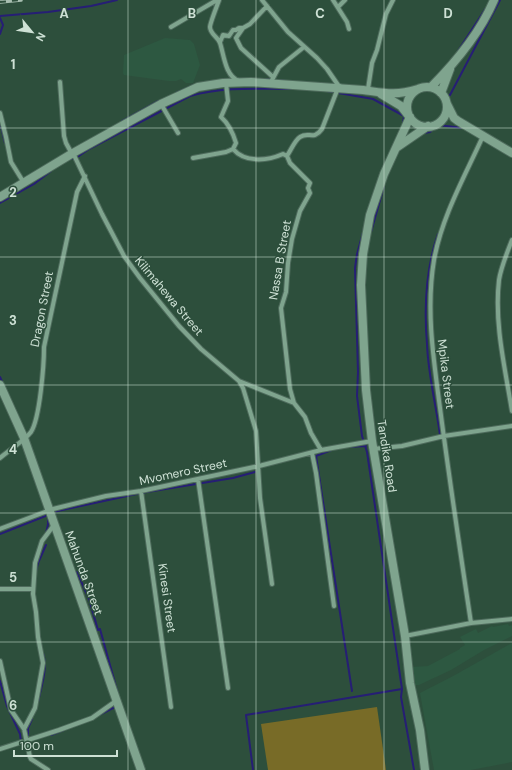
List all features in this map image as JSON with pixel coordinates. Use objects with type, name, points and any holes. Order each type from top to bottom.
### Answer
[{"type":"street","points":[[172,28],[218,0]]},
{"type":"street","points":[[218,0],[210,28],[212,33],[220,42],[223,58],[231,75],[235,79],[244,82]]},
{"type":"street","points":[[262,0],[288,32],[327,69],[341,88]]},
{"type":"street","points":[[333,0],[347,22],[349,29]]},
{"type":"street","points":[[338,7],[345,0]]},
{"type":"street","points":[[370,91],[368,89],[372,63],[377,50],[386,14],[393,0]]},
{"type":"street","points":[[431,87],[451,67],[487,16],[494,0]]},
{"type":"street","points":[[220,42],[223,35],[229,36],[233,30],[243,28],[250,24],[267,6]]},
{"type":"street","points":[[243,28],[236,38],[239,44],[271,81]]},
{"type":"street","points":[[271,81],[279,67],[304,47]]},
{"type":"street","points":[[441,93],[451,67]]},
{"type":"street","points":[[0,197],[72,153],[161,104],[198,87],[226,83],[271,81],[393,94],[406,93],[424,87],[431,87],[441,93],[445,98],[446,104],[446,112],[442,119],[395,148]]},
{"type":"street","name":"Kilimahewa Street","points":[[60,82],[64,136],[124,256],[179,326],[201,349],[239,381],[242,388],[256,431],[260,498],[272,584]]},
{"type":"street","points":[[193,158],[226,152],[233,149],[236,143],[228,125],[221,117],[228,101],[226,83]]},
{"type":"street","points":[[233,149],[239,155],[256,160],[273,158],[283,154],[288,156],[299,138],[319,134],[341,88]]},
{"type":"street","points":[[409,116],[407,108],[408,100],[418,89]]},
{"type":"street","points":[[381,93],[401,106],[418,124],[432,125],[452,120],[458,121]]},
{"type":"street","points":[[161,104],[178,133]]},
{"type":"street","points":[[446,104],[454,118],[458,121],[512,153]]},
{"type":"street","points":[[0,114],[11,162],[24,183]]},
{"type":"street","name":"Tandika Road","points":[[409,116],[384,174],[370,215],[363,254],[361,285],[366,390],[373,445],[405,636],[410,683],[420,730],[425,770]]},
{"type":"street","name":"Mpika Street","points":[[471,624],[431,336],[431,291],[434,260],[444,223],[451,203],[483,136]]},
{"type":"street","name":"Nassa B Street","points":[[288,156],[290,162],[309,182],[308,188],[310,191],[300,211],[292,239],[288,263],[286,292],[281,308],[290,389],[294,404]]},
{"type":"street","name":"Dragon Street","points":[[0,458],[30,433],[34,426],[44,360],[44,347],[77,192],[85,176]]},
{"type":"street","points":[[512,240],[499,279],[498,299],[500,339],[512,411]]},
{"type":"street","points":[[239,381],[294,404],[305,416],[311,433],[321,450]]},
{"type":"street","name":"Mahunda Street","points":[[0,385],[24,438],[141,770]]},
{"type":"street","name":"Mvomero Street","points":[[0,529],[49,510],[106,496],[141,491],[259,466],[321,450],[373,445],[402,446],[444,436],[512,426]]},
{"type":"street","points":[[312,453],[334,606]]},
{"type":"street","points":[[198,479],[228,688]]},
{"type":"street","name":"Kinesi Street","points":[[141,491],[171,708]]},
{"type":"street","points":[[24,729],[34,708],[43,663],[38,637],[33,589],[35,563],[42,541],[54,525]]},
{"type":"street","points":[[0,589],[33,589]]},
{"type":"street","points":[[405,636],[471,624],[512,619]]},
{"type":"street","points":[[0,661],[11,710],[24,729],[31,759],[48,770]]},
{"type":"street","points":[[0,749],[92,718],[116,701]]},
{"type":"shaded area","points":[[165,38],[190,40],[194,44],[200,65],[193,83],[186,83],[181,79],[169,81],[124,75],[124,55]]},
{"type":"shaded area","points":[[508,624],[509,626],[512,625],[512,636],[484,650],[451,670],[419,685],[414,685],[412,667],[428,666],[460,649],[465,645],[460,637],[476,629],[478,633],[492,626]]},
{"type":"shaded area","points":[[512,643],[512,762],[471,770],[434,770],[420,693]]},
{"type":"shaded area","points":[[377,707],[386,770],[268,770],[261,724]]},
{"type":"waterway","points":[[0,16],[48,12],[91,6],[117,0]]},
{"type":"waterway","points":[[450,95],[500,0]]},
{"type":"waterway","points":[[458,51],[486,8]]},
{"type":"waterway","points":[[0,18],[3,25],[0,34]]},
{"type":"waterway","points":[[262,79],[286,81]]},
{"type":"waterway","points":[[176,93],[194,85]]},
{"type":"waterway","points":[[70,159],[76,158],[89,149],[190,96],[228,89],[293,89]]},
{"type":"waterway","points":[[327,91],[373,99],[404,116],[403,124]]},
{"type":"waterway","points":[[122,121],[158,101]]},
{"type":"waterway","points":[[0,122],[5,143]]},
{"type":"waterway","points":[[424,133],[430,132],[438,125],[463,128]]},
{"type":"waterway","points":[[0,203],[34,184],[51,171]]},
{"type":"waterway","points":[[371,232],[384,186]]},
{"type":"waterway","points":[[364,229],[355,268],[358,372],[357,396],[362,436],[367,452],[402,689],[401,697],[414,770]]},
{"type":"waterway","points":[[438,234],[428,274],[426,330],[429,367],[440,435]]},
{"type":"waterway","points":[[0,377],[3,384]]},
{"type":"waterway","points":[[346,447],[366,446]]},
{"type":"waterway","points":[[334,449],[316,456],[352,691]]},
{"type":"waterway","points":[[53,512],[141,493],[233,478],[255,472]]},
{"type":"waterway","points":[[0,534],[48,515],[46,534]]},
{"type":"waterway","points":[[36,571],[46,545]]},
{"type":"waterway","points":[[74,573],[77,572],[89,599],[98,630],[100,629],[118,694]]},
{"type":"waterway","points":[[38,702],[45,665],[43,653]]},
{"type":"waterway","points":[[0,681],[7,706],[20,734],[21,742]]},
{"type":"waterway","points":[[253,770],[246,715],[402,689]]},
{"type":"waterway","points":[[99,715],[117,706]]},
{"type":"waterway","points":[[28,739],[28,728],[32,719]]},
{"type":"waterway","points":[[51,735],[64,730]]},
{"type":"railway","points":[[0,2],[21,0]]}]
